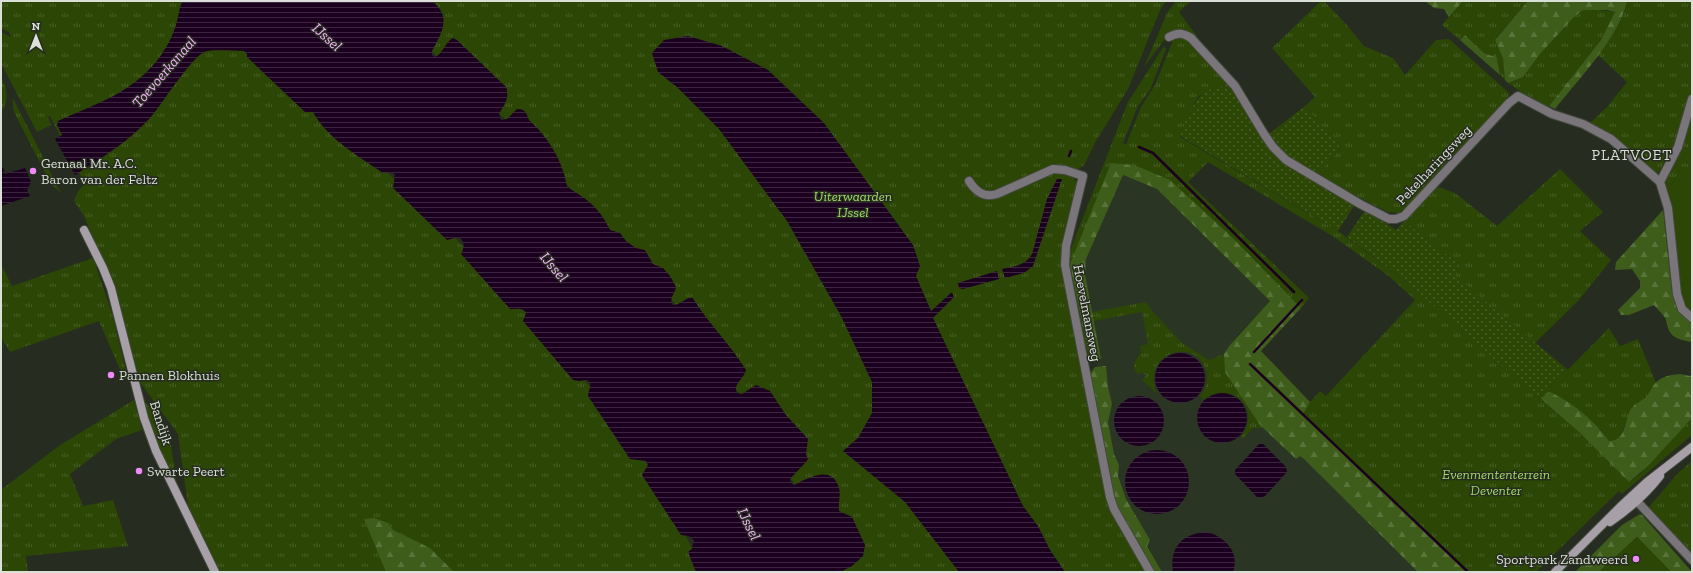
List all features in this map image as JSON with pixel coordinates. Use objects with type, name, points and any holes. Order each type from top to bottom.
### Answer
[{"type":"street","name":"Pekelharingsweg","points":[[1169,37],[1178,33],[1185,34],[1191,38],[1235,86],[1264,134],[1273,147],[1286,160],[1360,204],[1390,219],[1396,219],[1404,216],[1509,102],[1518,96],[1552,114],[1583,124],[1611,139],[1660,182]]},
{"type":"street","points":[[1692,99],[1678,147],[1660,182],[1668,208],[1677,294],[1682,309],[1692,318]]},
{"type":"street","name":"Hoevelmansweg","points":[[969,181],[977,192],[990,196],[1053,169],[1065,170],[1083,176],[1066,246],[1065,265],[1110,497],[1114,509],[1150,572]]},
{"type":"street","name":"Bandijk","points":[[84,230],[111,288],[144,418],[156,451],[215,572]]},
{"type":"street","points":[[1555,572],[1634,498],[1647,482],[1692,447]]},
{"type":"street","points":[[1634,498],[1692,560]]},
{"type":"shaded area","points":[[1107,169],[1157,189],[1270,301],[1236,337],[1224,354],[1429,572],[1162,572],[1115,489],[1096,360],[1070,264]]},
{"type":"green space","points":[[1,1],[192,1],[313,112],[389,174],[526,310],[584,379],[645,460],[705,572],[219,572],[209,549],[189,513],[178,434],[136,377],[98,251],[84,216],[74,201],[78,191],[85,184],[50,116],[48,117],[51,125],[37,132],[1,63],[1,32],[11,37],[9,32],[1,28]]},
{"type":"green space","name":"Uiterwaarden IJssel","points":[[377,1],[1166,1],[1160,10],[1128,89],[1096,141],[1084,165],[1077,170],[1074,179],[1079,184],[1062,265],[1107,501],[1111,513],[1145,572],[835,572],[792,480],[736,389],[672,300],[610,230],[502,116]]},
{"type":"green space","points":[[1176,1],[1191,1],[1179,12],[1198,38],[1190,34],[1168,35],[1144,67],[1167,13]]},
{"type":"green space","points":[[1321,1],[1324,1],[1364,46],[1393,58],[1405,75],[1436,40],[1449,39],[1509,93],[1507,100],[1399,213],[1388,212],[1316,176],[1341,148],[1305,106],[1315,97],[1272,48]]},
{"type":"green space","points":[[1425,1],[1463,1],[1449,17],[1444,9],[1434,8]]},
{"type":"green space","points":[[1463,1],[1528,1],[1496,38],[1503,58],[1505,80],[1500,75],[1496,54],[1492,56],[1484,53],[1465,35],[1460,40],[1442,25]]},
{"type":"green space","points":[[1528,1],[1627,1],[1623,14],[1607,43],[1555,109],[1549,106],[1601,40],[1615,12],[1607,10],[1583,10],[1574,17],[1540,54],[1523,77],[1508,83],[1505,80],[1503,58],[1495,40]]},
{"type":"green space","points":[[1627,1],[1692,1],[1692,91],[1680,133],[1659,172],[1655,173],[1613,138],[1590,123],[1607,107],[1627,82],[1598,55],[1620,23]]},
{"type":"green space","points":[[1592,9],[1615,12],[1601,40],[1549,106],[1547,107],[1508,83],[1523,77],[1540,54],[1574,17],[1583,10]]},
{"type":"green space","points":[[1465,35],[1484,53],[1492,56],[1496,54],[1500,75],[1460,40]]},
{"type":"green space","name":"Evenmententerrein Deventer","points":[[1177,36],[1186,38],[1214,66],[1230,88],[1221,86],[1199,96],[1194,103],[1180,137],[1338,231],[1409,284],[1580,433],[1629,482],[1640,474],[1692,418],[1692,435],[1622,494],[1619,491],[1536,572],[1467,572],[1303,413],[1320,391],[1326,396],[1415,300],[1390,277],[1334,237],[1208,162],[1188,182],[1309,298],[1301,308],[1234,239],[1118,163],[1070,264],[1089,356],[1096,359],[1096,362],[1086,357],[1069,271],[1068,256],[1128,102],[1164,46],[1166,49],[1150,90],[1138,106],[1123,143],[1126,145],[1141,107],[1155,85],[1173,40]]},
{"type":"green space","points":[[1,78],[7,95],[4,108],[1,112]]},
{"type":"green space","points":[[1221,86],[1230,88],[1239,95],[1267,143],[1354,206],[1338,231],[1180,136],[1190,112],[1199,98],[1204,93]]},
{"type":"green space","points":[[13,98],[61,193],[51,184],[16,116],[13,109]]},
{"type":"green space","points":[[1305,106],[1341,148],[1316,176],[1290,158],[1269,134]]},
{"type":"green space","points":[[1692,111],[1692,177],[1690,180],[1680,172],[1667,191],[1667,177],[1672,169]]},
{"type":"green space","points":[[1111,163],[1134,165],[1170,180],[1234,239],[1301,308],[1261,351],[1310,402],[1303,414],[1467,572],[1418,572],[1304,459],[1300,456],[1296,459],[1260,425],[1225,372],[1224,354],[1230,345],[1270,301],[1157,189],[1123,175],[1086,259],[1085,274],[1101,359],[1096,359],[1089,356],[1070,264]]},
{"type":"green space","points":[[1560,169],[1603,212],[1580,231],[1611,260],[1579,300],[1535,343],[1453,274],[1460,265],[1404,221],[1436,186],[1455,193],[1497,226]]},
{"type":"green space","points":[[1680,172],[1692,181],[1692,314],[1680,291],[1671,237],[1667,191]]},
{"type":"green space","points":[[1365,210],[1396,230],[1404,221],[1460,265],[1453,274],[1568,370],[1541,399],[1534,394],[1409,284],[1347,237]]},
{"type":"green space","points":[[1663,210],[1672,293],[1680,309],[1692,323],[1692,342],[1681,340],[1671,334],[1665,318],[1654,305],[1629,315],[1621,315],[1618,310],[1640,288],[1640,281],[1632,269],[1615,270],[1616,262]]},
{"type":"green space","points":[[93,258],[112,313],[128,380],[124,379],[99,321],[10,352],[1,337],[1,264],[12,286]]},
{"type":"green space","points":[[1146,302],[1154,313],[1182,343],[1209,360],[1224,354],[1225,372],[1263,428],[1253,428],[1243,439],[1241,437],[1247,426],[1248,416],[1246,407],[1241,400],[1233,395],[1224,393],[1214,395],[1203,400],[1200,396],[1206,385],[1207,373],[1201,361],[1192,354],[1182,352],[1172,354],[1162,359],[1156,368],[1154,380],[1157,394],[1142,380],[1146,375],[1141,372],[1138,375],[1134,364],[1141,353],[1140,346],[1148,344],[1142,312],[1094,321],[1092,312]]},
{"type":"green space","points":[[1609,328],[1620,346],[1638,339],[1656,383],[1649,394],[1631,410],[1620,437],[1615,441],[1609,441],[1600,429],[1547,391]]},
{"type":"green space","points":[[1106,366],[1108,387],[1112,404],[1108,422],[1114,454],[1119,465],[1118,476],[1126,499],[1150,540],[1147,546],[1162,572],[1153,572],[1116,505],[1089,375],[1095,367]]},
{"type":"green space","points":[[1680,374],[1692,375],[1692,418],[1648,466],[1629,482],[1580,433],[1541,399],[1547,391],[1556,395],[1581,412],[1597,426],[1609,441],[1618,438],[1621,435],[1631,409],[1648,395],[1658,380]]},
{"type":"green space","points":[[141,396],[169,433],[178,492],[160,454]]},
{"type":"green space","points":[[134,400],[142,430],[116,439],[70,474],[83,506],[113,500],[128,546],[26,556],[28,572],[1,572],[1,490],[60,445]]},
{"type":"green space","points":[[1692,461],[1692,556],[1649,507],[1678,473]]},
{"type":"green space","points":[[1640,514],[1692,572],[1671,572],[1637,537],[1599,572],[1575,572],[1622,525]]},
{"type":"green space","points":[[374,518],[388,523],[393,530],[430,548],[454,572],[386,572],[364,519]]},
{"type":"green space","name":"Sportpark Zandweerd","points":[[1637,537],[1671,572],[1599,572]]},
{"type":"water","points":[[183,1],[432,1],[442,13],[443,25],[442,31],[432,51],[432,55],[435,57],[438,55],[453,38],[457,40],[506,87],[507,98],[499,114],[501,120],[507,119],[517,109],[524,110],[529,120],[554,150],[562,168],[567,187],[581,196],[597,210],[610,230],[620,233],[626,241],[636,248],[645,250],[653,264],[663,268],[670,276],[676,287],[671,299],[673,305],[692,297],[746,370],[736,387],[737,393],[742,394],[756,385],[770,391],[786,415],[808,439],[806,454],[808,459],[790,479],[791,483],[794,485],[806,479],[820,475],[831,476],[836,481],[840,491],[839,511],[852,517],[865,545],[863,556],[852,566],[840,572],[696,572],[688,552],[692,549],[694,540],[689,536],[681,535],[642,475],[648,465],[646,461],[630,459],[588,396],[590,383],[587,380],[573,380],[523,321],[526,313],[525,311],[520,309],[510,309],[461,254],[464,245],[463,241],[459,237],[447,240],[393,188],[395,175],[392,172],[383,173],[335,139],[319,122],[313,112],[305,112],[247,57],[247,54],[244,51],[208,51],[198,56],[184,72],[150,118],[142,126],[115,149],[75,175],[55,139],[62,135],[57,125],[58,121],[106,100],[134,83],[147,72],[158,59],[169,41]]},
{"type":"water","points":[[688,36],[722,46],[768,70],[824,123],[913,245],[920,266],[916,276],[931,311],[952,292],[954,297],[933,318],[1023,506],[1038,526],[1050,550],[1065,572],[959,572],[905,502],[843,451],[858,438],[872,413],[872,382],[841,316],[787,221],[719,129],[678,88],[658,72],[652,53],[664,40]]},
{"type":"water","points":[[1,166],[3,167],[5,174],[25,168],[31,182],[27,190],[30,196],[1,206]]},
{"type":"water","points":[[1057,179],[1062,179],[1033,266],[1024,273],[1005,278],[1002,269],[1023,263],[1032,254],[1047,199]]},
{"type":"water","points":[[997,271],[999,279],[963,289],[959,288],[958,283]]},
{"type":"water","points":[[1175,353],[1185,353],[1198,360],[1205,373],[1205,383],[1198,396],[1185,403],[1175,403],[1166,399],[1159,392],[1155,383],[1155,373],[1159,364],[1166,357]]},
{"type":"water","points":[[1217,393],[1227,393],[1240,400],[1247,413],[1247,423],[1240,436],[1227,443],[1217,443],[1208,439],[1201,432],[1197,423],[1197,413],[1201,404],[1208,397]]},
{"type":"water","points":[[1134,396],[1144,396],[1157,403],[1164,416],[1164,426],[1157,439],[1144,446],[1134,446],[1125,442],[1118,435],[1114,426],[1114,416],[1118,407],[1125,400]]},
{"type":"water","points":[[1259,444],[1263,444],[1286,467],[1287,472],[1265,496],[1261,498],[1257,497],[1235,474],[1235,470]]},
{"type":"water","points":[[1157,450],[1175,456],[1183,464],[1189,482],[1183,500],[1175,508],[1157,514],[1139,508],[1131,500],[1125,482],[1131,464],[1139,456]]},
{"type":"water","points":[[1207,532],[1220,538],[1233,552],[1235,565],[1233,572],[1173,572],[1173,555],[1180,543],[1191,535]]},
{"type":"waterway","points":[[1139,147],[1153,153],[1294,292]]},
{"type":"waterway","points":[[1069,156],[1071,151]]},
{"type":"waterway","points":[[1254,352],[1302,300]]},
{"type":"waterway","points":[[1250,364],[1468,572]]},
{"type":"place","name":"Gemaal Mr. A.C. Baron van der Feltz","points":[[33,171]]},
{"type":"place","name":"Pannen Blokhuis","points":[[111,375]]},
{"type":"place","name":"Swarte Peert","points":[[139,471]]},
{"type":"place","name":"Sportpark Zandweerd","points":[[1636,559]]},
{"type":"district","name":"PLATVOET","points":[[1632,155]]},
{"type":"water label","name":"IJssel","points":[[327,37]]},
{"type":"water label","name":"Toevoerkanaal","points":[[164,72]]},
{"type":"water label","name":"IJssel","points":[[554,267]]},
{"type":"water label","name":"IJssel","points":[[749,524]]}]
